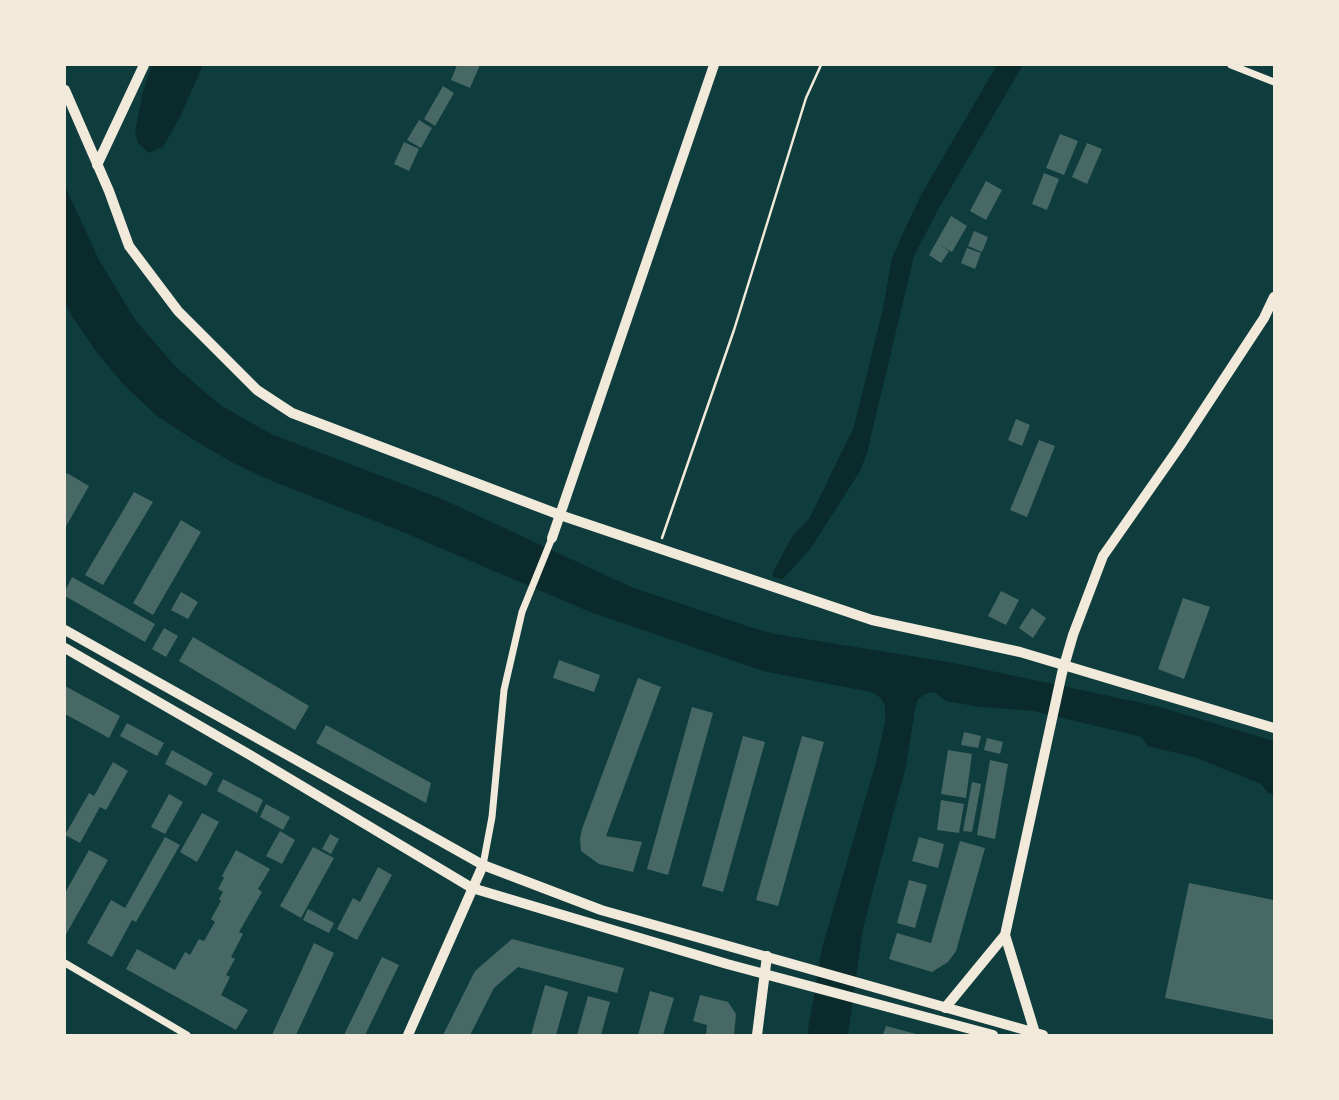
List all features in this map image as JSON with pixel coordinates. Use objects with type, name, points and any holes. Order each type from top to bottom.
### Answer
[{"type":"main road","points":[[65,648],[262,761],[472,888],[874,1005],[995,1035]]},
{"type":"main road","points":[[757,1035],[767,956]]},
{"type":"street","points":[[97,165],[144,65]]},
{"type":"street","points":[[408,1035],[483,865],[492,817],[504,690],[522,612],[552,538],[714,65]]},
{"type":"street","points":[[1231,65],[1274,82]]},
{"type":"street","points":[[65,90],[129,247],[178,312],[257,390],[292,413],[560,515],[872,620],[1020,652],[1063,669],[1274,728]]},
{"type":"street","points":[[945,1008],[1005,935],[1063,669],[1103,556],[1180,446],[1264,318],[1274,297]]},
{"type":"street","points":[[65,630],[483,865],[601,910],[1039,1034]]},
{"type":"street","points":[[1005,935],[1039,1034]]},
{"type":"street","points":[[65,963],[187,1035]]},
{"type":"street","points":[[995,1035],[998,1023]]},
{"type":"path","points":[[659,548],[734,330],[806,98],[821,65]]},
{"type":"water","points":[[152,65],[203,65],[180,117],[163,147],[149,153],[138,143],[135,133],[142,95]]},
{"type":"water","points":[[997,65],[1023,65],[914,256],[867,453],[860,471],[811,548],[783,579],[773,577],[773,572],[793,535],[809,519],[854,427],[883,308],[892,258],[899,242],[921,195]]},
{"type":"water","points":[[65,186],[99,260],[136,321],[175,366],[220,405],[271,434],[442,499],[631,587],[753,628],[775,634],[954,663],[1156,706],[1274,741],[1274,795],[1268,793],[1261,784],[1194,757],[1147,746],[1142,737],[1034,711],[980,707],[946,701],[934,692],[926,694],[918,699],[915,709],[906,766],[863,928],[848,1035],[807,1035],[822,948],[885,722],[885,706],[881,698],[871,692],[763,671],[590,612],[403,532],[272,481],[197,442],[157,416],[125,386],[73,318],[65,302]]},
{"type":"building","points":[[457,65],[480,65],[470,88],[451,80]]},
{"type":"building","points":[[443,86],[454,93],[435,126],[424,119]]},
{"type":"building","points":[[419,120],[432,128],[421,148],[407,140]]},
{"type":"building","points":[[1060,134],[1078,141],[1064,175],[1046,168]]},
{"type":"building","points":[[404,142],[419,149],[409,171],[394,164]]},
{"type":"building","points":[[1087,143],[1102,149],[1087,184],[1072,177]]},
{"type":"building","points":[[1044,173],[1059,179],[1047,210],[1032,204]]},
{"type":"building","points":[[986,181],[1002,190],[986,220],[970,211]]},
{"type":"building","points":[[951,216],[967,226],[952,252],[939,244],[949,251],[941,263],[929,255]]},
{"type":"building","points":[[974,231],[988,237],[982,252],[968,246]]},
{"type":"building","points":[[967,248],[981,253],[975,269],[961,263]]},
{"type":"building","points":[[1016,419],[1030,425],[1022,446],[1008,440]]},
{"type":"building","points":[[1039,440],[1055,446],[1027,517],[1010,510]]},
{"type":"building","points":[[67,473],[89,486],[65,528],[65,477]]},
{"type":"building","points":[[134,492],[153,502],[103,585],[85,575]]},
{"type":"building","points":[[181,520],[201,532],[153,615],[133,603]]},
{"type":"building","points":[[72,577],[155,624],[145,642],[65,596]]},
{"type":"building","points":[[1001,591],[1019,600],[1006,625],[988,616]]},
{"type":"building","points":[[181,592],[198,602],[188,619],[171,610]]},
{"type":"building","points":[[1183,598],[1210,607],[1184,679],[1158,669]]},
{"type":"building","points":[[1032,608],[1046,618],[1033,638],[1019,628]]},
{"type":"building","points":[[164,628],[178,636],[166,657],[152,649]]},
{"type":"building","points":[[193,637],[309,706],[295,730],[179,661]]},
{"type":"building","points":[[559,660],[600,675],[594,692],[553,678]]},
{"type":"building","points":[[638,678],[661,687],[606,836],[642,842],[633,872],[599,864],[581,851],[580,839]]},
{"type":"building","points":[[65,686],[120,716],[109,738],[65,714]]},
{"type":"building","points":[[692,707],[713,713],[668,875],[647,869]]},
{"type":"building","points":[[127,723],[164,743],[157,756],[120,736]]},
{"type":"building","points":[[326,725],[431,783],[426,803],[316,743]]},
{"type":"building","points":[[964,732],[981,736],[978,748],[961,745]]},
{"type":"building","points":[[743,736],[765,742],[723,892],[702,886]]},
{"type":"building","points":[[802,736],[824,742],[778,906],[756,900]]},
{"type":"building","points":[[987,738],[1003,742],[1000,754],[984,750]]},
{"type":"building","points":[[172,750],[213,773],[206,786],[165,764]]},
{"type":"building","points":[[948,750],[972,754],[966,798],[941,794]]},
{"type":"building","points":[[990,760],[1008,764],[995,839],[977,835]]},
{"type":"building","points":[[113,762],[128,771],[106,810],[100,807],[80,843],[65,835],[89,793],[94,796]]},
{"type":"building","points":[[223,779],[263,800],[257,813],[217,791]]},
{"type":"building","points":[[972,782],[981,784],[972,832],[963,831]]},
{"type":"building","points":[[169,794],[183,802],[165,834],[151,827]]},
{"type":"building","points":[[941,800],[964,804],[959,833],[937,830]]},
{"type":"building","points":[[266,804],[290,817],[283,830],[260,817]]},
{"type":"building","points":[[202,813],[219,822],[197,862],[180,852]]},
{"type":"building","points":[[280,831],[295,840],[282,864],[266,856]]},
{"type":"building","points":[[330,834],[339,839],[331,854],[322,849]]},
{"type":"building","points":[[165,837],[180,845],[136,922],[132,920],[112,957],[87,943],[111,900],[125,908]]},
{"type":"building","points":[[919,837],[944,844],[938,868],[912,861]]},
{"type":"building","points":[[960,841],[985,848],[956,951],[948,962],[932,972],[889,959],[897,933],[931,943]]},
{"type":"building","points":[[313,847],[334,858],[301,918],[280,906]]},
{"type":"building","points":[[89,850],[108,860],[65,936],[65,893]]},
{"type":"building","points":[[236,850],[270,869],[258,889],[262,892],[239,932],[243,934],[231,957],[235,959],[226,975],[230,977],[221,995],[248,1010],[236,1030],[126,969],[137,949],[175,970],[185,952],[190,955],[199,939],[204,941],[215,922],[211,919],[221,901],[219,899],[223,892],[218,889],[224,878],[222,876]]},
{"type":"building","points":[[378,867],[392,875],[357,940],[337,929],[353,898],[360,902]]},
{"type":"building","points":[[909,880],[927,885],[915,928],[897,923]]},
{"type":"building","points":[[1189,883],[1274,900],[1274,1020],[1165,998]]},
{"type":"building","points":[[308,909],[334,923],[329,933],[303,920]]},
{"type":"building","points":[[512,939],[624,968],[617,993],[518,967],[494,988],[470,1035],[443,1035],[475,971]]},
{"type":"building","points":[[314,943],[334,953],[296,1035],[272,1035]]},
{"type":"building","points":[[382,957],[399,965],[365,1035],[344,1035]]},
{"type":"building","points":[[545,985],[568,992],[556,1035],[531,1035]]},
{"type":"building","points":[[650,991],[674,998],[663,1035],[638,1035]]},
{"type":"building","points":[[700,995],[728,1002],[736,1014],[734,1035],[706,1035],[707,1025],[693,1021]]},
{"type":"building","points":[[588,996],[610,1002],[601,1035],[577,1035]]},
{"type":"building","points":[[886,1026],[916,1034],[916,1035],[883,1035]]}]
